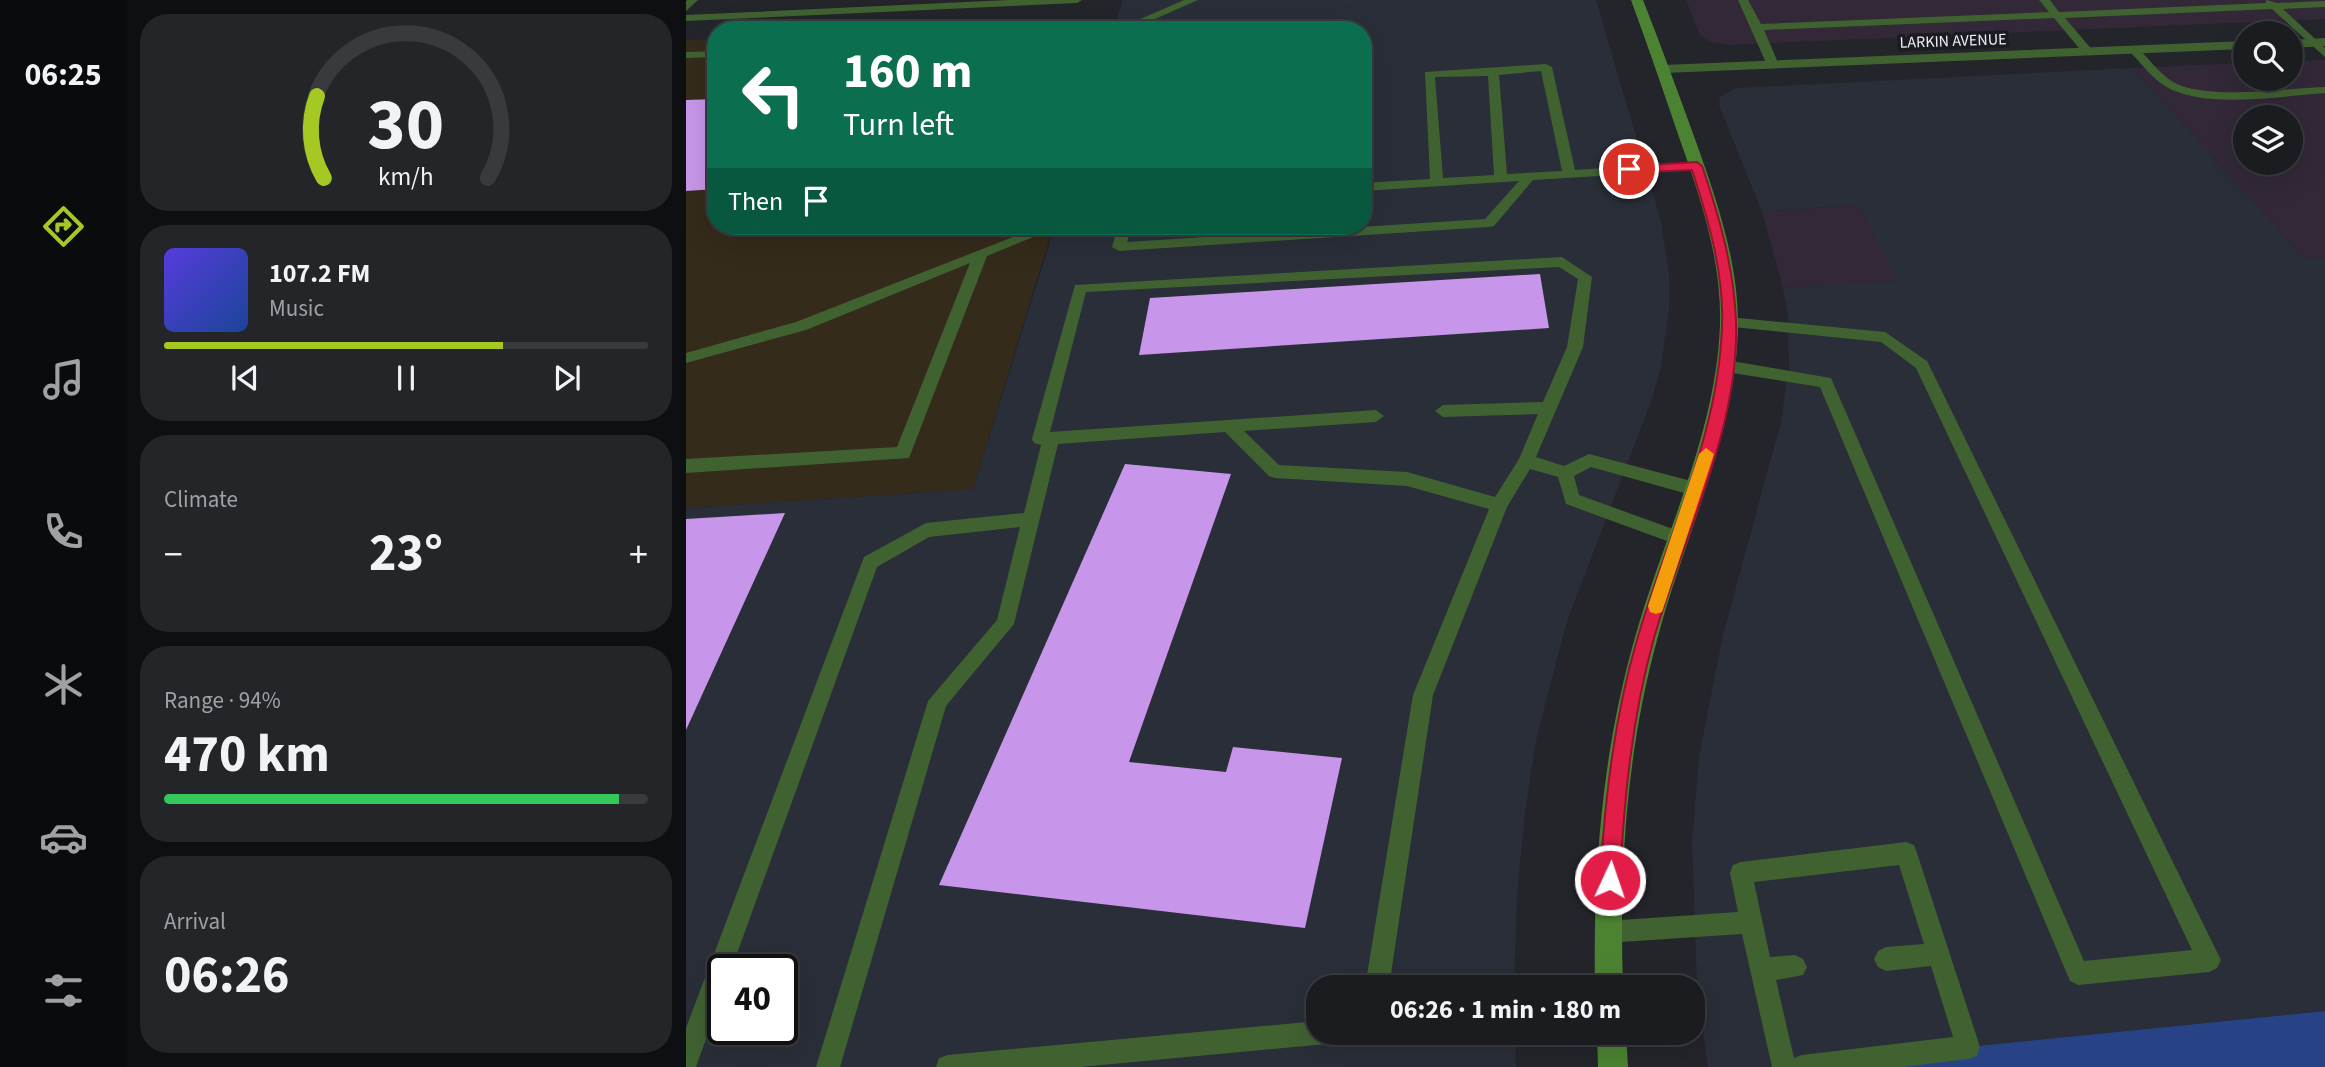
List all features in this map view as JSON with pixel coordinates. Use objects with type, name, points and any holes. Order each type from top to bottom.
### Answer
[{"type":"street","points":[[1608,975],[1606,932],[1613,827],[1626,722],[1645,639],[1717,424],[1726,366],[1729,322],[1715,222],[1637,0]]},
{"type":"street","name":"LARKIN AVENUE","points":[[1662,69],[2233,46]]},
{"type":"street","points":[[1612,1045],[1613,1067]]},
{"type":"lane","points":[[686,8],[693,0]]},
{"type":"lane","points":[[686,18],[1076,0]]},
{"type":"lane","points":[[1143,21],[1193,0]]},
{"type":"lane","points":[[1743,0],[1773,65]]},
{"type":"lane","points":[[2044,0],[2088,52]]},
{"type":"lane","points":[[1757,27],[2271,4],[2325,4]]},
{"type":"lane","points":[[2271,4],[2319,43],[2325,54]]},
{"type":"lane","points":[[2134,50],[2170,85],[2189,91],[2208,94],[2325,90]]},
{"type":"lane","points":[[686,55],[707,54]]},
{"type":"lane","points":[[1437,182],[1429,74],[1546,67],[1569,173]]},
{"type":"lane","points":[[1493,72],[1501,177]]},
{"type":"lane","points":[[1372,186],[1697,166]]},
{"type":"lane","points":[[1372,231],[1489,223],[1531,175]]},
{"type":"lane","points":[[686,358],[801,326],[1029,235]]},
{"type":"lane","points":[[1122,235],[1119,247],[1304,235]]},
{"type":"lane","points":[[686,466],[903,453],[981,253]]},
{"type":"lane","points":[[1376,416],[1040,439],[1080,288],[1562,262],[1585,277],[1575,347],[1526,461],[1499,505],[1423,695],[1379,975]]},
{"type":"lane","points":[[1726,366],[1826,382],[2078,973],[2209,960],[1922,365],[1885,337],[1729,322]]},
{"type":"lane","points":[[1443,411],[1550,408]]},
{"type":"lane","points":[[1229,426],[1275,471],[1406,480],[1499,505]]},
{"type":"lane","points":[[828,1067],[938,701],[1005,624],[1051,438]]},
{"type":"lane","points":[[1526,461],[1564,474],[1589,460],[1695,489]]},
{"type":"lane","points":[[1564,474],[1572,499],[1678,538]]},
{"type":"lane","points":[[686,1061],[870,562],[926,530],[1032,519]]},
{"type":"lane","points":[[1784,1067],[1741,873],[1906,853],[1968,1046],[1802,1067]]},
{"type":"lane","points":[[1606,932],[1751,922]]},
{"type":"lane","points":[[1886,958],[1939,954]]},
{"type":"lane","points":[[1761,969],[1795,967]]},
{"type":"lane","points":[[948,1067],[1306,1034]]},
{"type":"shaded area","points":[[1123,0],[1596,0],[1661,221],[1669,275],[1669,309],[1660,371],[1652,399],[1567,621],[1537,736],[1525,811],[1517,894],[1514,975],[1306,975],[1306,1045],[1515,1045],[1516,1067],[686,1067],[686,508],[973,489],[1052,235],[1372,235],[1372,21],[1116,21]]},
{"type":"shaded area","points":[[1686,0],[2325,0],[2325,19],[1728,45],[1711,42],[1700,35]]},
{"type":"shaded area","points":[[707,39],[707,235],[1050,235],[973,489],[686,508],[686,40]]},
{"type":"shaded area","points":[[2325,60],[2325,257],[2304,258],[2133,68],[2233,64],[2233,91],[2303,91],[2303,61]]},
{"type":"shaded area","points":[[2133,68],[2304,258],[2325,257],[2325,1011],[1770,1067],[1708,1067],[1705,1044],[1705,975],[1697,975],[1692,841],[1699,757],[1723,635],[1781,422],[1789,366],[1788,316],[1783,288],[1896,281],[1861,209],[1852,205],[1762,212],[1719,105],[1720,97],[1736,88]]},
{"type":"shaded area","points":[[1852,205],[1861,209],[1897,281],[1783,288],[1762,212]]},
{"type":"shaded area","points":[[2325,1011],[2325,1067],[1770,1067]]},
{"type":"building","points":[[707,99],[707,190],[686,191],[686,100]]},
{"type":"building","points":[[1540,274],[1549,328],[1139,355],[1150,298]]},
{"type":"building","points":[[1125,464],[1231,474],[1129,762],[1226,772],[1233,747],[1342,758],[1305,928],[939,885]]},
{"type":"building","points":[[785,513],[686,730],[686,519]]},
{"type":"slow traffic","points":[[1656,606],[1706,454]]},
{"type":"route","points":[[1610,880],[1613,827],[1626,722],[1645,639],[1717,424],[1726,366],[1729,322],[1715,222],[1697,166],[1629,169]]}]
